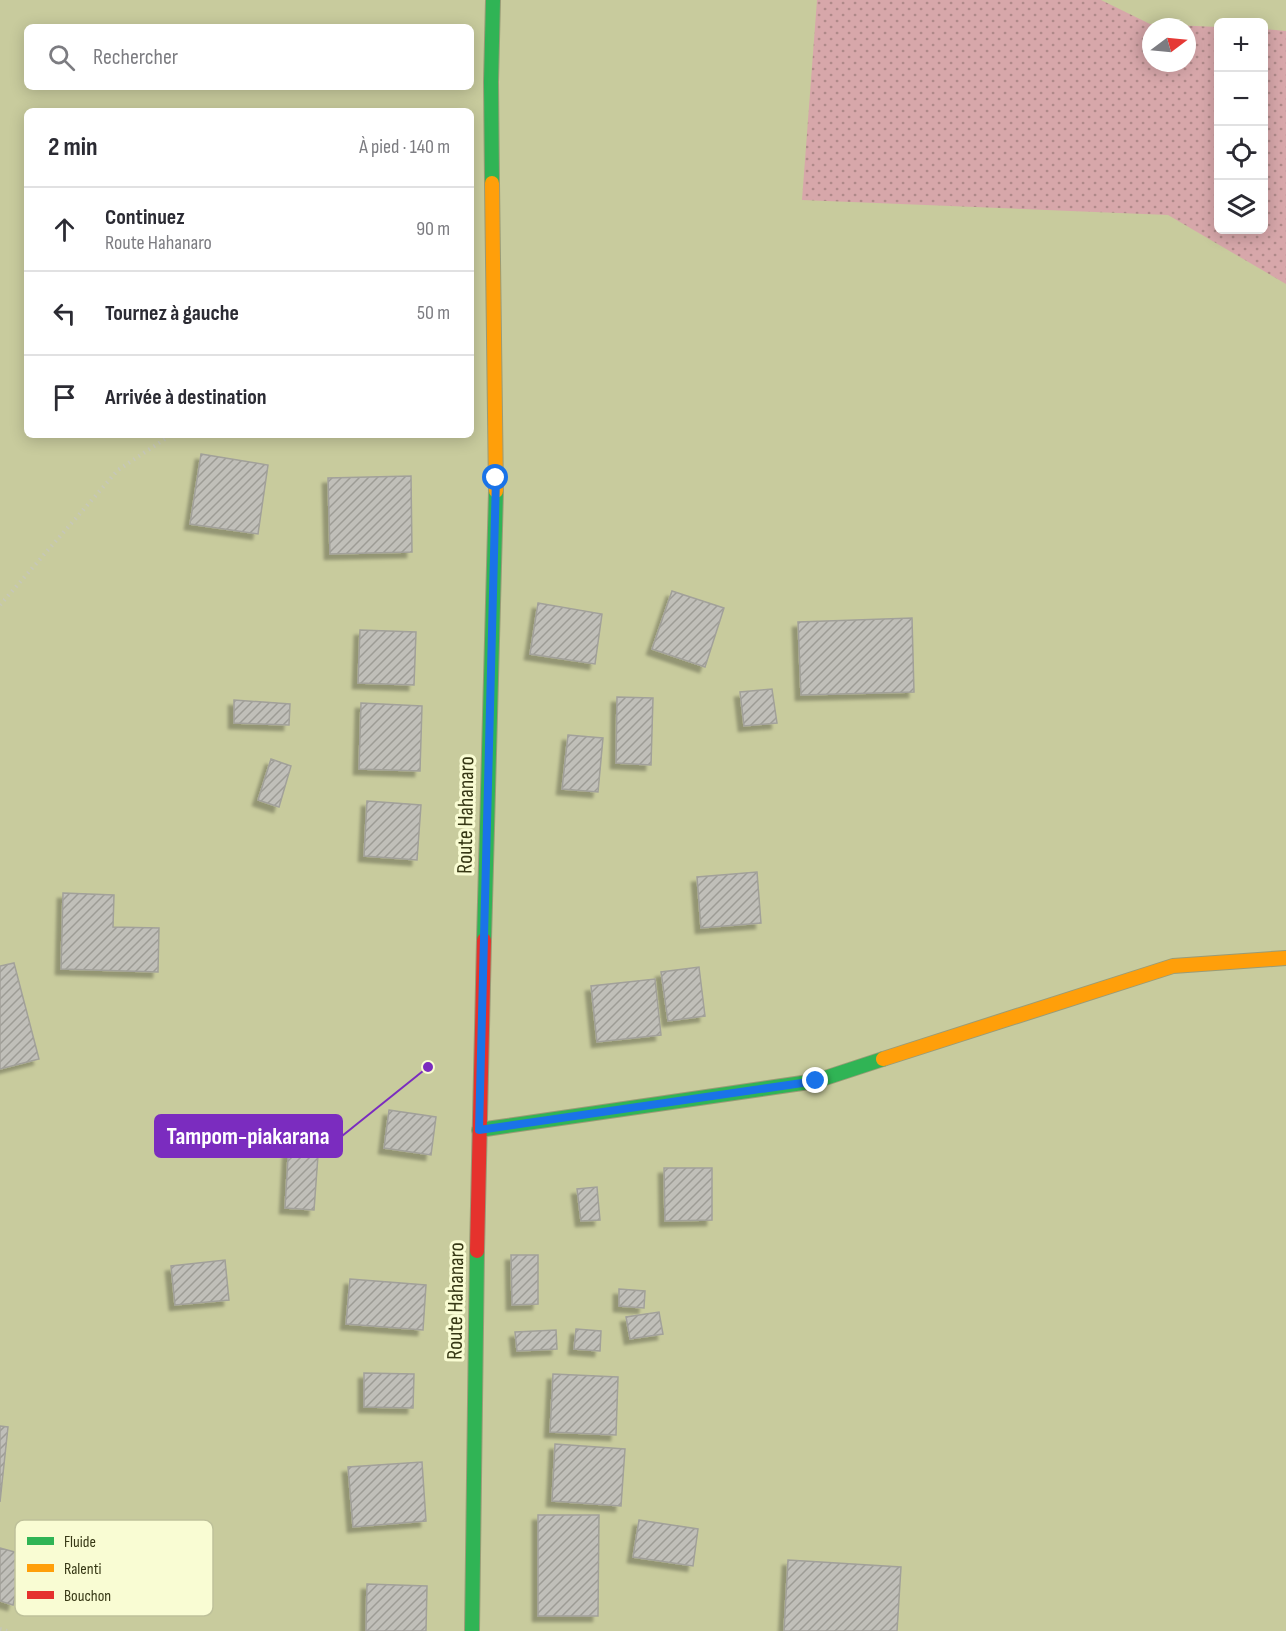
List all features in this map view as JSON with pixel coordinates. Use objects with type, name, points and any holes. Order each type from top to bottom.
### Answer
[{"type":"street","name":"Route Hahanaro","points":[[472,1631],[479,1130],[496,478],[492,94],[494,0]]},
{"type":"street","points":[[479,1130],[816,1081],[1173,966],[1286,958]]},
{"type":"path","points":[[0,605],[118,470],[166,438]]},
{"type":"path","points":[[0,1629],[7,1631]]},
{"type":"shaded area","points":[[817,0],[1101,0],[1142,20],[1142,72],[1196,72],[1196,26],[1214,27],[1214,234],[1268,234],[1268,29],[1286,31],[1286,284],[1168,215],[802,200]]},
{"type":"building","points":[[201,454],[268,465],[258,534],[190,524]]},
{"type":"building","points":[[411,476],[412,552],[330,554],[328,478]]},
{"type":"building","points":[[672,591],[724,608],[705,667],[652,649]]},
{"type":"building","points":[[538,603],[602,614],[595,664],[530,654]]},
{"type":"building","points":[[912,618],[914,692],[801,695],[798,622]]},
{"type":"building","points":[[360,630],[416,632],[414,685],[358,683]]},
{"type":"building","points":[[772,689],[777,723],[744,726],[740,692]]},
{"type":"building","points":[[617,697],[653,698],[651,765],[616,763]]},
{"type":"building","points":[[234,700],[290,704],[289,725],[234,723]]},
{"type":"building","points":[[361,703],[422,706],[420,771],[359,769]]},
{"type":"building","points":[[568,735],[603,738],[598,792],[562,789]]},
{"type":"building","points":[[271,759],[291,766],[279,807],[258,800]]},
{"type":"building","points":[[367,801],[421,805],[417,860],[364,856]]},
{"type":"building","points":[[757,872],[761,923],[701,928],[697,877]]},
{"type":"building","points":[[63,893],[114,895],[113,927],[159,928],[158,972],[61,969]]},
{"type":"building","points":[[14,963],[39,1059],[0,1069],[0,966]]},
{"type":"building","points":[[699,967],[705,1016],[668,1021],[661,972]]},
{"type":"building","points":[[655,979],[661,1035],[597,1042],[591,986]]},
{"type":"building","points":[[389,1110],[436,1117],[431,1155],[384,1148]]},
{"type":"building","points":[[289,1140],[319,1142],[314,1210],[285,1208]]},
{"type":"building","points":[[664,1168],[712,1168],[712,1220],[665,1221]]},
{"type":"building","points":[[597,1187],[600,1220],[581,1221],[577,1189]]},
{"type":"building","points":[[511,1255],[538,1255],[538,1304],[512,1305]]},
{"type":"building","points":[[225,1260],[229,1300],[175,1305],[171,1266]]},
{"type":"building","points":[[350,1279],[426,1285],[423,1330],[346,1324]]},
{"type":"building","points":[[619,1289],[645,1291],[644,1308],[619,1306]]},
{"type":"building","points":[[659,1312],[663,1334],[630,1339],[626,1317]]},
{"type":"building","points":[[576,1329],[601,1331],[600,1351],[574,1349]]},
{"type":"building","points":[[556,1330],[557,1349],[517,1351],[515,1332]]},
{"type":"building","points":[[364,1373],[414,1374],[413,1408],[364,1407]]},
{"type":"building","points":[[553,1374],[618,1377],[616,1435],[550,1432]]},
{"type":"building","points":[[0,1426],[8,1427],[0,1502]]},
{"type":"building","points":[[555,1444],[625,1449],[621,1506],[552,1501]]},
{"type":"building","points":[[422,1462],[426,1521],[353,1527],[348,1467]]},
{"type":"building","points":[[538,1515],[599,1515],[598,1616],[538,1616]]},
{"type":"building","points":[[639,1520],[698,1529],[693,1566],[633,1557]]},
{"type":"building","points":[[0,1548],[15,1552],[15,1597],[13,1605],[0,1601]]},
{"type":"building","points":[[788,1560],[901,1567],[897,1631],[784,1631]]},
{"type":"building","points":[[367,1584],[427,1586],[426,1631],[366,1631]]},
{"type":"traffic: fast","points":[[492,183],[493,0]]},
{"type":"traffic: fast","points":[[484,940],[496,491]]},
{"type":"traffic: fast","points":[[479,1130],[816,1081],[883,1059]]},
{"type":"traffic: fast","points":[[472,1631],[477,1251]]},
{"type":"traffic: slow","points":[[492,183],[496,491]]},
{"type":"traffic: slow","points":[[883,1059],[1173,966],[1286,958]]},
{"type":"traffic: jam","points":[[477,1251],[484,940]]},
{"type":"place","name":"Tampom-piakarana","points":[[428,1067]]},
{"type":"route","points":[[496,478],[479,1130],[816,1081]]}]
